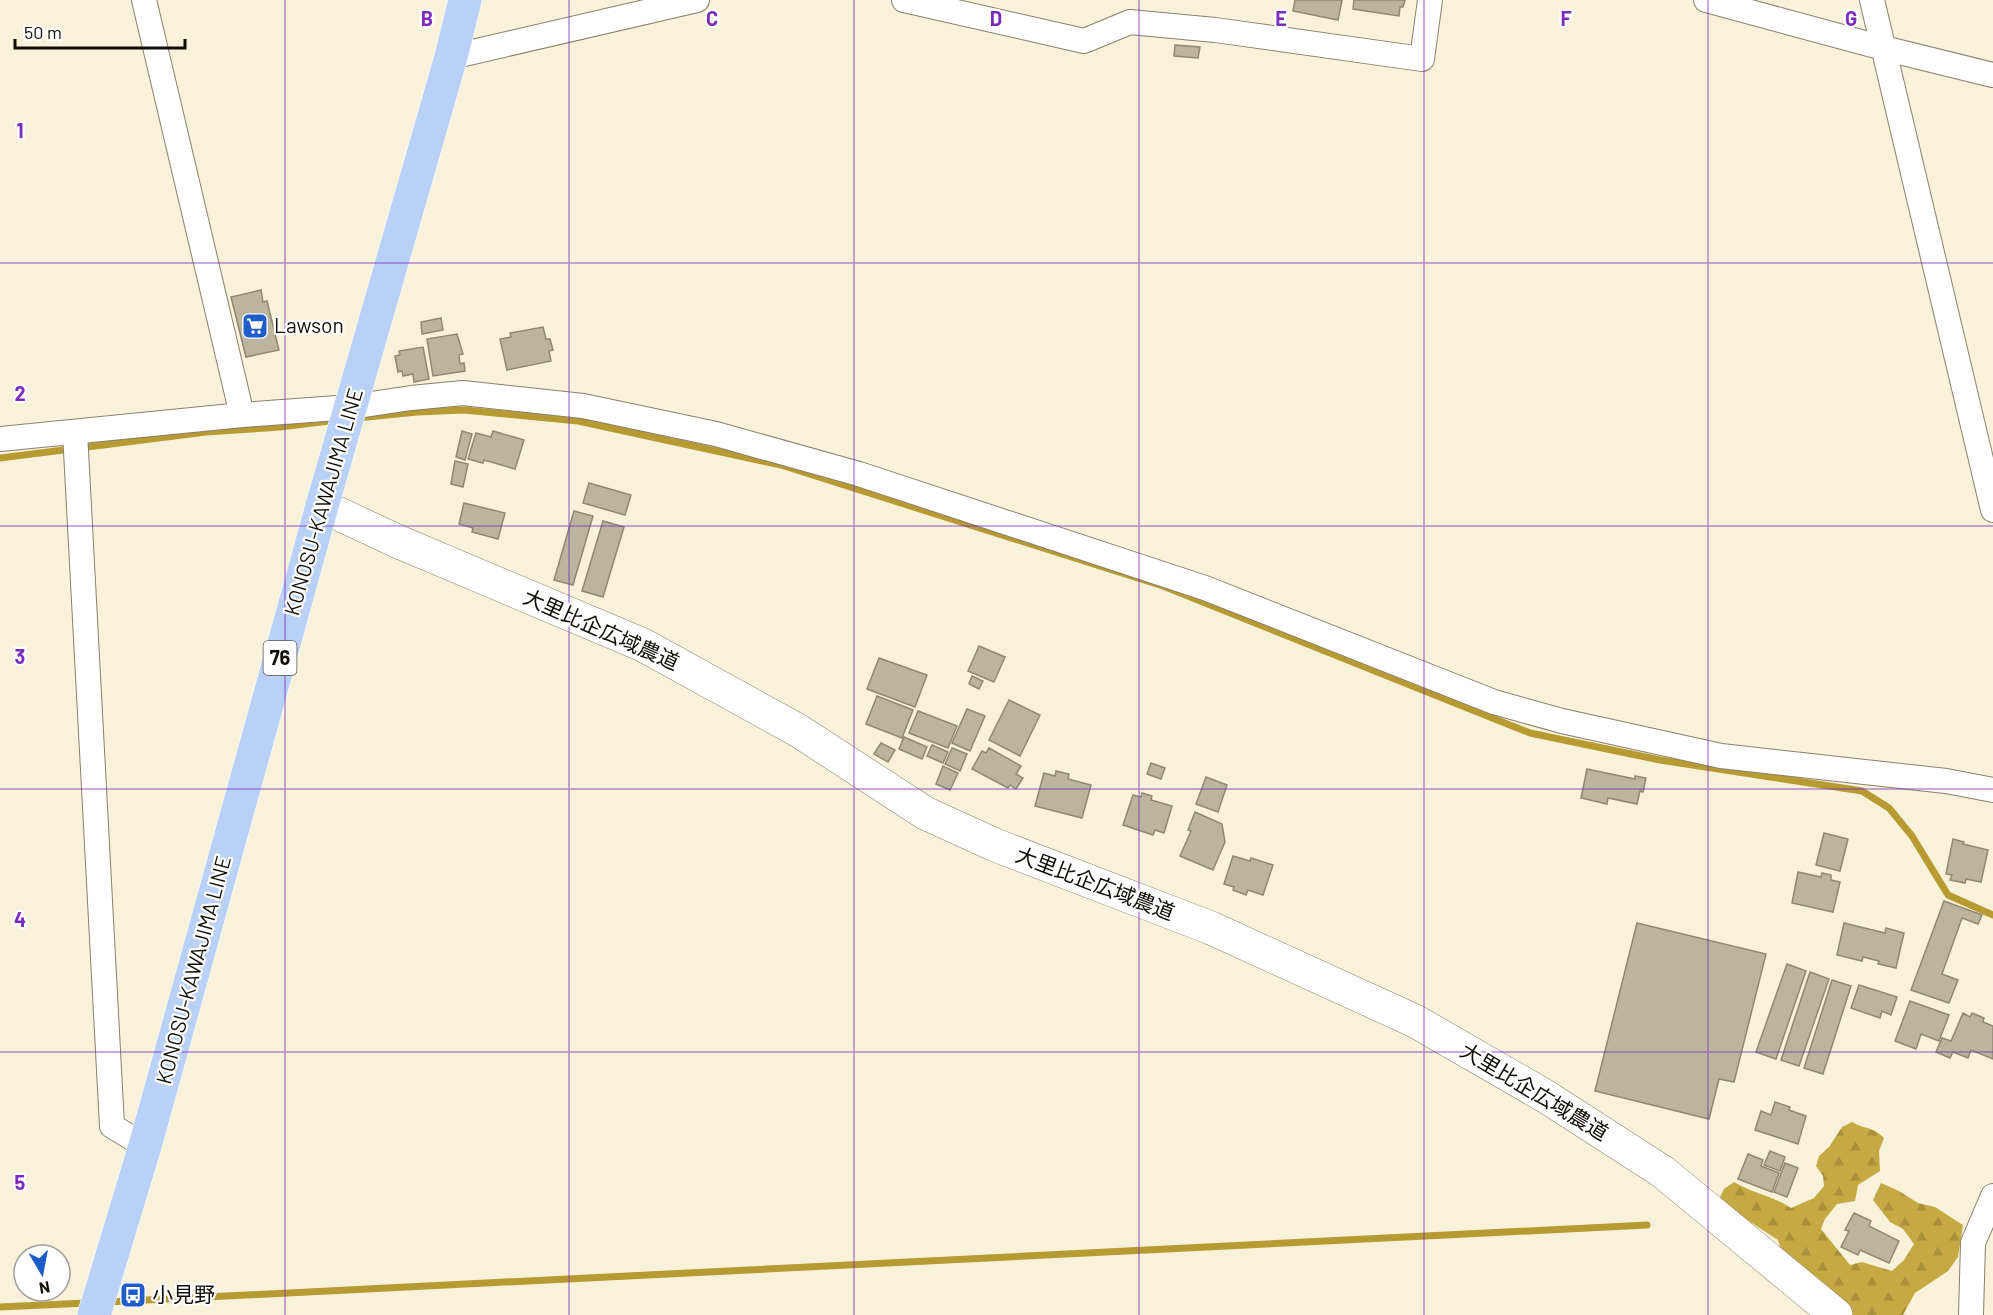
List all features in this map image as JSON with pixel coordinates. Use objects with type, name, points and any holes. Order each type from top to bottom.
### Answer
[{"type":"main road","name":"KONOSU-KAWAJIMA LINE","points":[[94,1315],[145,1146],[322,506],[451,57],[465,0]]},
{"type":"street","points":[[144,0],[242,415]]},
{"type":"street","points":[[451,57],[697,0]]},
{"type":"street","points":[[904,0],[1084,41],[1130,22],[1215,30],[1422,59],[1430,0]]},
{"type":"street","points":[[1706,0],[1882,48],[1993,75]]},
{"type":"street","points":[[1872,0],[1993,510]]},
{"type":"street","points":[[0,440],[242,415],[351,407],[463,393],[583,406],[716,434],[859,474],[1205,588],[1494,702],[1562,721],[1721,756],[1946,781],[1993,790]]},
{"type":"street","points":[[75,432],[112,1126],[145,1146]]},
{"type":"street","name":"大里比企広域農道","points":[[322,506],[399,542],[643,645],[799,731],[925,813],[1006,849],[1211,928],[1415,1021],[1545,1096],[1663,1172],[1836,1315]]},
{"type":"street","points":[[1971,1315],[1973,1243],[1993,1196]]},
{"type":"green space","points":[[1852,1122],[1884,1138],[1879,1151],[1880,1171],[1858,1185],[1855,1201],[1837,1204],[1825,1219],[1821,1229],[1850,1265],[1862,1262],[1892,1271],[1904,1260],[1914,1244],[1903,1229],[1890,1222],[1873,1200],[1881,1183],[1918,1203],[1935,1207],[1963,1225],[1958,1257],[1948,1271],[1915,1293],[1903,1315],[1853,1315],[1851,1309],[1784,1259],[1778,1240],[1718,1201],[1724,1189],[1734,1182],[1791,1208],[1814,1198],[1824,1186],[1823,1176],[1816,1166],[1819,1156],[1829,1147],[1842,1127]]},
{"type":"building","points":[[1295,0],[1342,0],[1338,20],[1293,11]]},
{"type":"building","points":[[1354,0],[1405,0],[1403,7],[1400,7],[1399,16],[1353,9]]},
{"type":"building","points":[[1175,45],[1200,47],[1198,58],[1174,56]]},
{"type":"building","name":"Lawson","points":[[261,290],[263,302],[267,301],[279,350],[246,357],[231,297]]},
{"type":"building","points":[[441,318],[443,330],[422,334],[421,322]]},
{"type":"building","points":[[543,327],[546,339],[550,339],[553,350],[549,351],[551,361],[507,370],[500,339],[511,337],[510,333]]},
{"type":"building","points":[[457,334],[463,354],[459,355],[460,364],[464,363],[465,371],[433,376],[427,339]]},
{"type":"building","points":[[423,347],[429,379],[414,382],[413,374],[403,376],[402,371],[398,372],[395,356],[400,355],[399,351]]},
{"type":"building","points":[[462,431],[472,434],[465,460],[456,457]]},
{"type":"building","points":[[493,431],[524,440],[515,469],[484,460],[483,463],[468,459],[476,433],[491,437]]},
{"type":"building","points":[[455,461],[468,464],[463,487],[451,484]]},
{"type":"building","points":[[589,483],[631,495],[625,515],[583,503]]},
{"type":"building","points":[[464,503],[505,513],[498,539],[472,532],[473,528],[459,524]]},
{"type":"building","points":[[574,511],[593,516],[573,585],[554,580]]},
{"type":"building","points":[[603,521],[624,527],[603,597],[582,591]]},
{"type":"building","points":[[979,646],[1005,657],[994,682],[968,671]]},
{"type":"building","points":[[879,658],[927,675],[915,707],[867,689]]},
{"type":"building","points":[[972,676],[983,681],[979,689],[969,684]]},
{"type":"building","points":[[877,696],[913,710],[902,738],[866,724]]},
{"type":"building","points":[[1009,700],[1040,715],[1020,756],[989,740]]},
{"type":"building","points":[[967,709],[985,716],[970,751],[952,743]]},
{"type":"building","points":[[918,711],[957,726],[948,748],[909,733]]},
{"type":"building","points":[[904,737],[927,747],[922,759],[899,749]]},
{"type":"building","points":[[881,743],[895,750],[888,762],[874,754]]},
{"type":"building","points":[[932,745],[948,752],[943,763],[927,756]]},
{"type":"building","points":[[952,748],[967,754],[960,771],[945,764]]},
{"type":"building","points":[[989,748],[1021,766],[1016,774],[1023,778],[1016,789],[1010,785],[1008,788],[972,769],[982,751],[986,753]]},
{"type":"building","points":[[1151,763],[1165,768],[1161,779],[1147,774]]},
{"type":"building","points":[[943,766],[958,773],[950,790],[936,784]]},
{"type":"building","points":[[1587,769],[1635,779],[1635,776],[1646,778],[1637,804],[1608,798],[1607,804],[1581,798]]},
{"type":"building","points":[[1056,771],[1069,774],[1068,779],[1091,785],[1082,818],[1035,806],[1044,773],[1055,776]]},
{"type":"building","points":[[1206,777],[1227,785],[1218,812],[1196,804]]},
{"type":"building","points":[[1142,793],[1152,796],[1151,800],[1172,806],[1164,833],[1155,830],[1153,835],[1123,825],[1133,795],[1141,797]]},
{"type":"building","points":[[1195,812],[1222,824],[1225,842],[1213,870],[1180,856],[1191,831],[1188,830]]},
{"type":"building","points":[[1824,833],[1848,839],[1840,871],[1816,865]]},
{"type":"building","points":[[1953,839],[1988,850],[1981,882],[1966,879],[1965,883],[1950,880],[1952,875],[1946,874]]},
{"type":"building","points":[[1233,856],[1250,861],[1251,858],[1273,865],[1263,895],[1248,890],[1246,895],[1224,884]]},
{"type":"building","points":[[1798,872],[1821,877],[1822,873],[1831,875],[1831,880],[1840,882],[1833,912],[1792,903]]},
{"type":"building","points":[[1944,901],[1982,915],[1978,924],[1962,918],[1942,974],[1958,980],[1949,1003],[1911,990]]},
{"type":"building","points":[[1637,923],[1766,954],[1734,1082],[1719,1079],[1709,1119],[1595,1091]]},
{"type":"building","points":[[1844,923],[1885,933],[1886,928],[1904,933],[1896,968],[1878,964],[1879,961],[1863,957],[1862,961],[1837,955]]},
{"type":"building","points":[[1787,964],[1806,971],[1776,1059],[1756,1052]]},
{"type":"building","points":[[1810,972],[1829,979],[1799,1066],[1781,1060]]},
{"type":"building","points":[[1832,980],[1851,986],[1823,1074],[1804,1068]]},
{"type":"building","points":[[1859,985],[1897,997],[1891,1015],[1882,1011],[1880,1018],[1851,1008]]},
{"type":"building","points":[[1910,1001],[1949,1015],[1939,1041],[1921,1034],[1916,1049],[1895,1041]]},
{"type":"building","points":[[1963,1013],[1970,1017],[1972,1013],[1984,1018],[1983,1022],[1993,1026],[1993,1059],[1971,1050],[1968,1058],[1953,1052],[1950,1058],[1936,1052],[1942,1038],[1951,1041]]},
{"type":"building","points":[[1775,1102],[1806,1116],[1798,1144],[1755,1130],[1761,1111],[1771,1115]]},
{"type":"building","points":[[1770,1151],[1785,1157],[1780,1171],[1764,1165]]},
{"type":"building","points":[[1748,1154],[1763,1160],[1761,1166],[1779,1173],[1772,1192],[1738,1179]]},
{"type":"building","points":[[1785,1163],[1798,1168],[1787,1197],[1774,1192]]},
{"type":"building","points":[[1854,1213],[1871,1221],[1869,1226],[1899,1241],[1889,1263],[1860,1250],[1858,1255],[1841,1247],[1849,1231],[1845,1230]]},
{"type":"waterway","points":[[357,418],[464,410],[578,421],[781,465],[1163,586],[1530,733],[1660,760],[1862,791],[1889,808],[1912,836],[1948,895],[1993,915]]},
{"type":"waterway","points":[[0,458],[206,432],[337,420]]},
{"type":"waterway","points":[[107,1302],[1647,1225]]},
{"type":"waterway","points":[[0,1307],[87,1303]]},
{"type":"place","name":"Lawson","points":[[255,326]]},
{"type":"place","name":"小見野","points":[[133,1295]]}]
